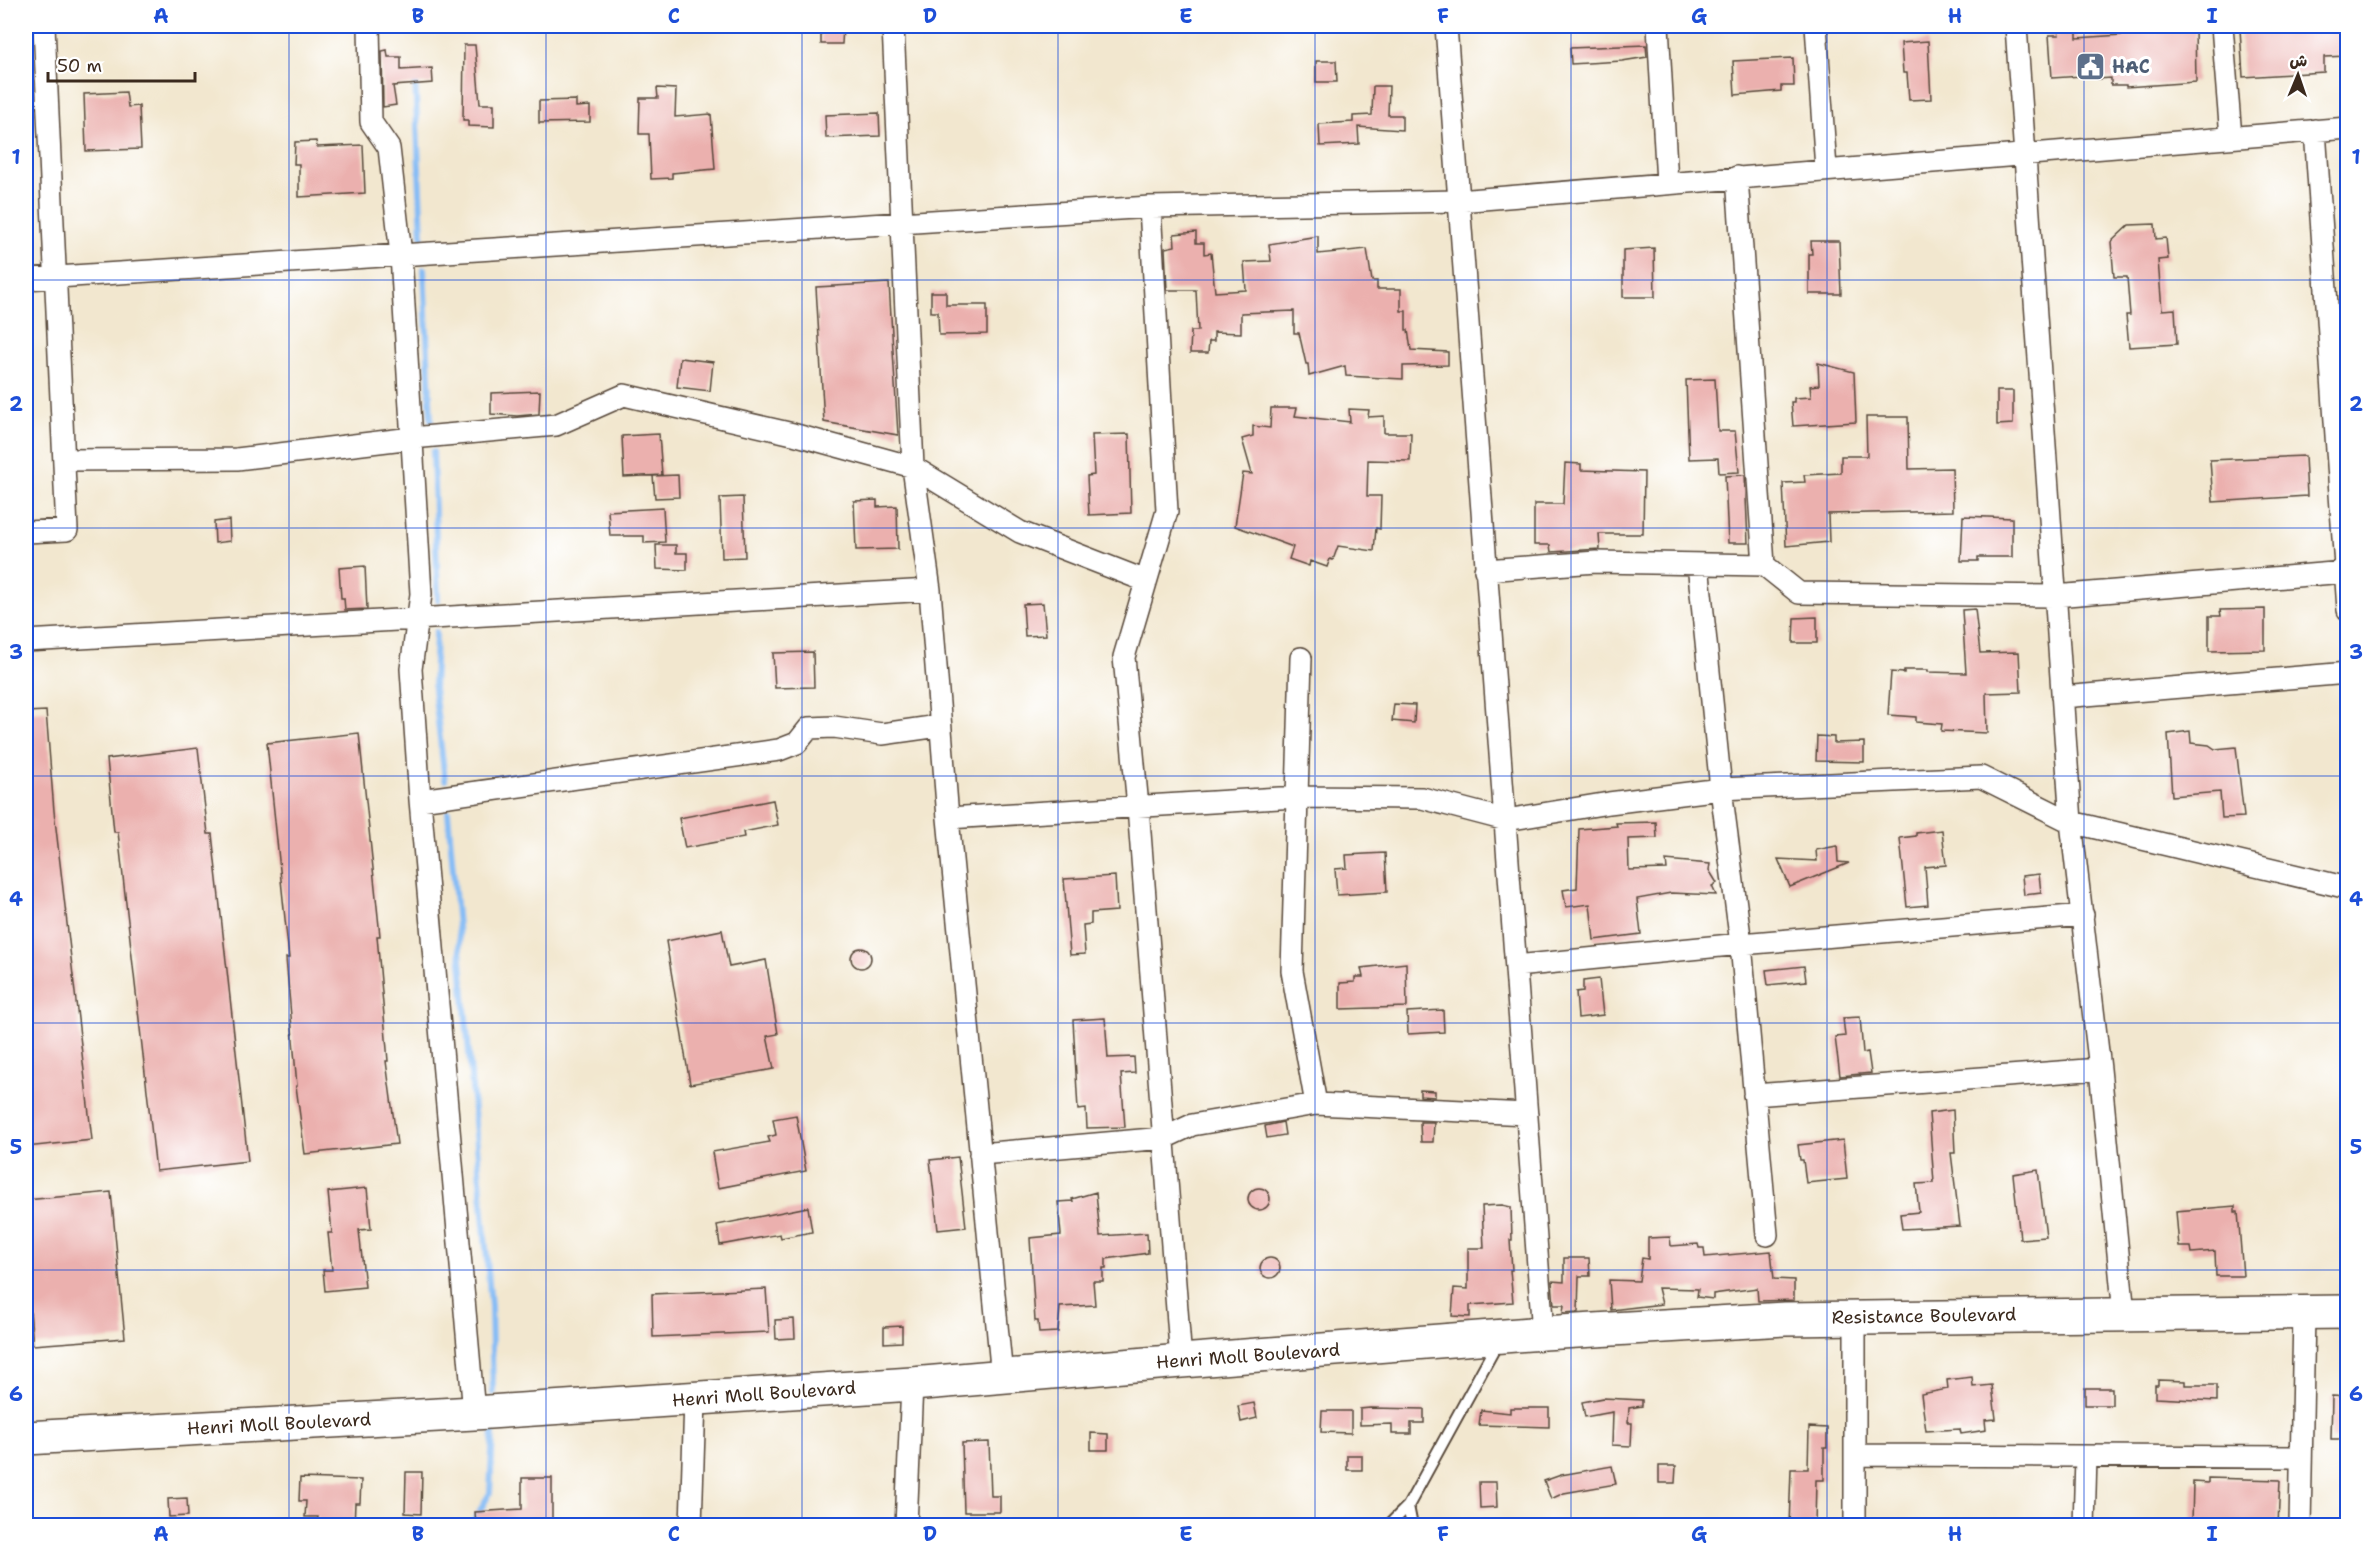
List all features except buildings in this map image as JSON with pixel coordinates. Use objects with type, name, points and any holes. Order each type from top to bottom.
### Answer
[{"type":"highway","name":"Resistance Boulevard","points":[[1501,1337],[1855,1316],[2348,1312]]},
{"type":"highway","name":"Henri Moll Boulevard","points":[[26,1438],[694,1399],[1501,1337]]},
{"type":"street","points":[[26,532],[67,530],[44,26]]},
{"type":"street","points":[[369,26],[371,122],[389,148],[401,255],[421,594],[411,669],[420,800],[474,1413]]},
{"type":"street","points":[[893,26],[913,467],[930,590],[939,726],[1002,1377]]},
{"type":"street","points":[[1446,26],[1543,1333]]},
{"type":"street","points":[[1658,26],[1667,183]]},
{"type":"street","points":[[1816,26],[1826,170]]},
{"type":"street","points":[[2016,26],[2071,822],[2100,1069],[2124,1314]]},
{"type":"street","points":[[2222,26],[2231,137]]},
{"type":"street","points":[[26,279],[1150,207],[1458,201],[2348,128]]},
{"type":"street","points":[[2315,130],[2348,610]]},
{"type":"street","points":[[1737,177],[1764,565]]},
{"type":"street","points":[[1150,207],[1167,511],[1124,657],[1138,807],[1181,1361]]},
{"type":"street","points":[[64,460],[237,459],[412,438],[556,425],[624,395],[793,434],[913,467],[1020,532],[1146,581]]},
{"type":"street","points":[[1485,570],[1596,562],[1764,565],[1799,593],[2055,596],[2345,572]]},
{"type":"street","points":[[1698,564],[1721,789],[1741,944],[1767,1235]]},
{"type":"street","points":[[26,641],[418,617],[930,590]]},
{"type":"street","points":[[1301,658],[1292,971],[1316,1104]]},
{"type":"street","points":[[2062,697],[2348,673]]},
{"type":"street","points":[[420,800],[778,750],[797,743],[809,728],[834,727],[882,734],[939,726]]},
{"type":"street","points":[[948,818],[1296,797],[1422,798],[1506,820],[1609,803],[1721,789],[1981,777],[2071,822],[2348,888]]},
{"type":"street","points":[[1516,966],[2083,915]]},
{"type":"street","points":[[1754,1095],[2100,1069]]},
{"type":"street","points":[[980,1154],[1164,1138],[1192,1125],[1316,1104],[1527,1114]]},
{"type":"street","points":[[2300,1526],[2304,1312]]},
{"type":"street","points":[[1855,1316],[1855,1526]]},
{"type":"street","points":[[906,1526],[912,1384]]},
{"type":"street","points":[[691,1526],[694,1399]]},
{"type":"street","points":[[1855,1455],[2301,1457]]},
{"type":"street","points":[[2084,1526],[2086,1457]]},
{"type":"lane","points":[[1388,1526],[1408,1506],[1501,1337]]},
{"type":"lane","points":[[1408,1506],[1412,1526]]},
{"type":"waterway","points":[[415,77],[422,237]]},
{"type":"waterway","points":[[424,269],[431,420]]},
{"type":"waterway","points":[[433,452],[438,600]]},
{"type":"waterway","points":[[436,632],[434,689],[445,780]]},
{"type":"waterway","points":[[448,812],[491,1306],[493,1393]]},
{"type":"waterway","points":[[471,1526],[490,1493],[493,1431]]},
{"type":"place","name":"HAC","points":[[2091,67]]}]
